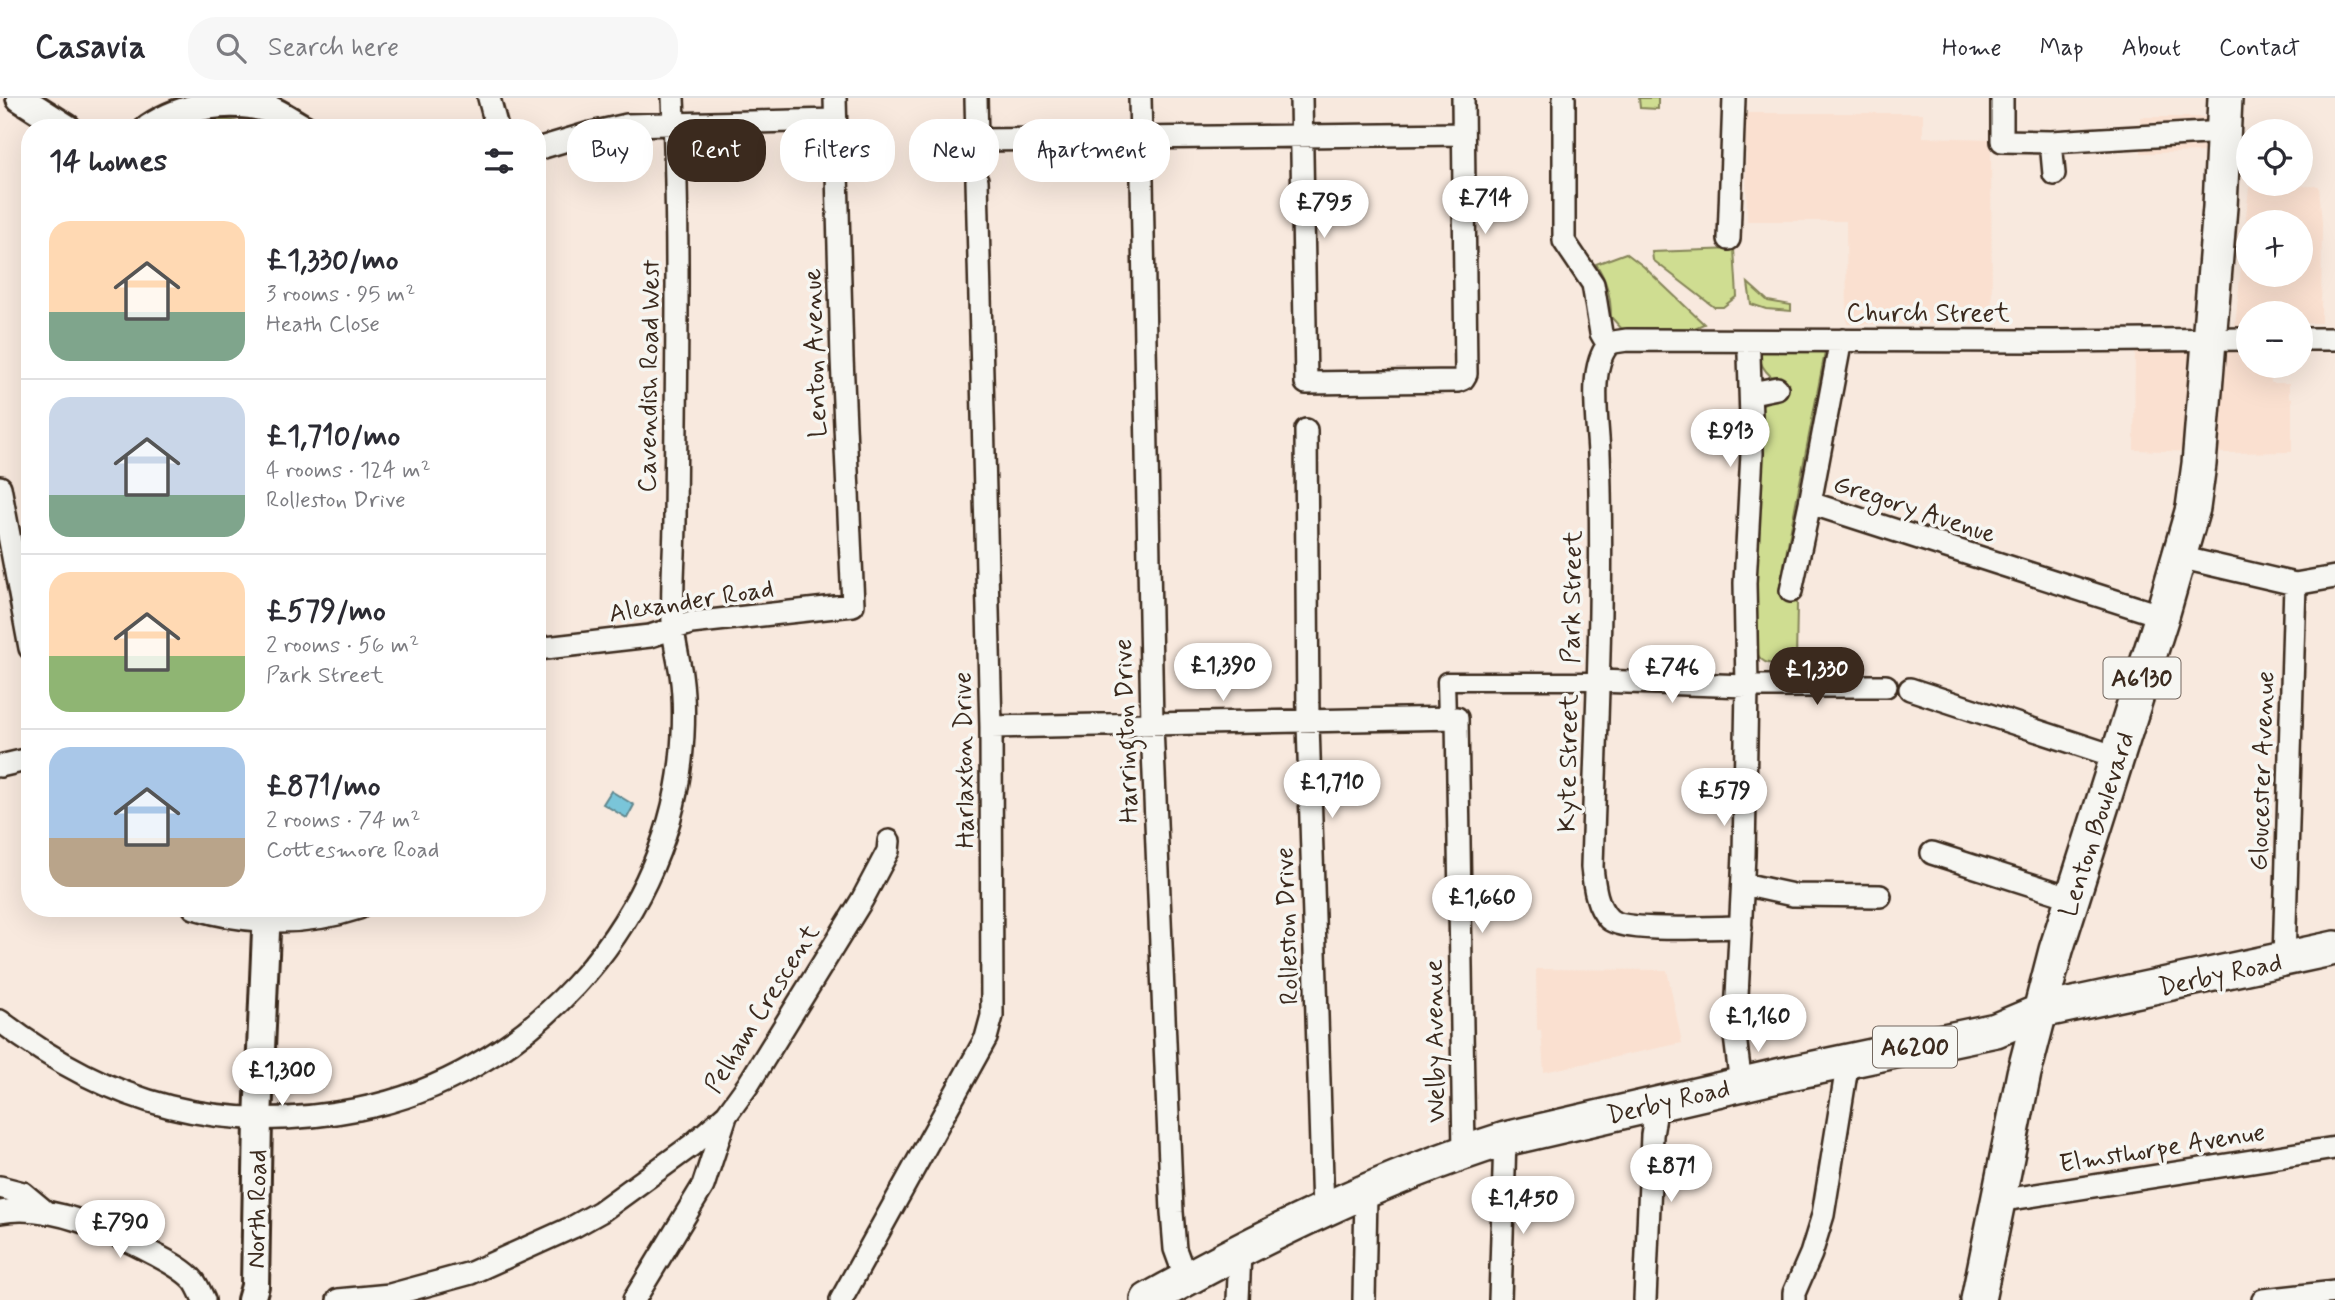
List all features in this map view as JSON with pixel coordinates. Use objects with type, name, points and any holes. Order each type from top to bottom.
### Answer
[{"type":"main road","name":"Lenton Boulevard","points":[[1978,1300],[2024,1073],[2056,950],[2162,616],[2195,497],[2209,339],[2225,98]]},
{"type":"main road","name":"Derby Road","points":[[1148,1300],[1323,1212],[1464,1152],[1505,1139],[1996,1030],[2041,1011],[2335,948]]},
{"type":"street","points":[[20,98],[53,119]]},
{"type":"street","points":[[489,98],[495,119]]},
{"type":"street","name":"Cavendish Road West","points":[[673,98],[675,119]]},
{"type":"street","name":"Lenton Avenue","points":[[835,98],[835,119]]},
{"type":"street","points":[[976,98],[977,140],[1013,140]]},
{"type":"street","points":[[1140,98],[1141,119]]},
{"type":"street","points":[[1301,98],[1306,383],[1458,382],[1466,374],[1463,98]]},
{"type":"street","points":[[1564,98],[1564,241],[1593,284],[1601,333],[1608,345]]},
{"type":"street","points":[[1729,239],[1734,98]]},
{"type":"street","points":[[2002,98],[2002,141],[2051,142],[2224,132]]},
{"type":"street","points":[[162,119],[192,102],[235,102],[267,108],[287,119]]},
{"type":"street","points":[[546,146],[627,125],[667,124]]},
{"type":"street","points":[[1170,138],[1463,134]]},
{"type":"street","points":[[2051,142],[2054,174]]},
{"type":"street","name":"Cavendish Road West","points":[[0,1021],[54,1057],[131,1096],[163,1107],[258,1119],[337,1114],[400,1099],[455,1077],[529,1031],[587,972],[630,914],[649,878],[673,803],[681,760],[684,710],[674,628],[678,284],[676,182]]},
{"type":"street","name":"Lenton Avenue","points":[[837,182],[853,605]]},
{"type":"street","name":"Harlaxton Drive","points":[[841,1300],[989,1031],[993,994],[990,727],[976,182]]},
{"type":"street","name":"Harrington Drive","points":[[1142,182],[1152,724],[1172,1212],[1175,1249],[1186,1279]]},
{"type":"street","name":"Church Street","points":[[1608,345],[1627,340],[2053,341],[2236,338]]},
{"type":"street","points":[[2313,339],[2335,339]]},
{"type":"street","name":"Gregory Avenue","points":[[1843,340],[1810,503],[2162,616]]},
{"type":"street","name":"Park Street","points":[[1608,345],[1599,357],[1597,385],[1600,548],[1597,681],[1747,686],[1886,686]]},
{"type":"street","points":[[1741,1085],[1735,1036],[1743,884],[1747,686],[1745,583],[1751,492],[1752,393],[1749,354]]},
{"type":"street","points":[[1752,393],[1777,388]]},
{"type":"street","name":"Rolleston Drive","points":[[1306,430],[1308,723],[1323,1212]]},
{"type":"street","points":[[0,487],[21,600]]},
{"type":"street","points":[[1791,591],[1810,503]]},
{"type":"street","points":[[2179,557],[2295,584],[2335,578]]},
{"type":"street","name":"Gloucester Avenue","points":[[2284,960],[2295,584]]},
{"type":"street","name":"Alexander Road","points":[[546,648],[650,636],[691,623],[853,605]]},
{"type":"street","points":[[990,727],[1452,719],[1446,681],[1597,681]]},
{"type":"street","name":"Kyte Street","points":[[1597,681],[1592,867],[1595,891],[1606,916],[1613,922],[1634,928],[1741,927]]},
{"type":"street","points":[[1910,689],[2117,757]]},
{"type":"street","name":"Welby Avenue","points":[[1452,719],[1464,1152]]},
{"type":"street","points":[[0,766],[21,761]]},
{"type":"street","name":"Pelham Crescent","points":[[338,1300],[390,1295],[460,1277],[573,1227],[600,1212],[692,1145],[727,1114],[783,1030],[862,900],[888,851],[889,841]]},
{"type":"street","points":[[1932,853],[2073,898]]},
{"type":"street","points":[[1743,884],[1793,895],[1880,896]]},
{"type":"street","name":"North Road","points":[[251,1300],[255,1286],[258,1119],[267,917]]},
{"type":"street","points":[[271,917],[277,922],[328,917]]},
{"type":"street","points":[[1794,1300],[1794,1293],[1811,1254],[1823,1214],[1848,1061]]},
{"type":"street","points":[[1645,1300],[1657,1104]]},
{"type":"street","points":[[634,1300],[703,1186],[727,1114]]},
{"type":"street","points":[[1500,1300],[1505,1139]]},
{"type":"street","name":"Elmsthorpe Avenue","points":[[1998,1201],[2335,1149]]},
{"type":"street","points":[[0,1187],[23,1193],[47,1213]]},
{"type":"street","points":[[1364,1300],[1366,1193]]},
{"type":"street","points":[[0,1212],[14,1210],[47,1213],[89,1223],[170,1263],[194,1280],[204,1300]]},
{"type":"street","points":[[1238,1294],[1240,1252]]},
{"type":"street","points":[[2263,1300],[2335,1292]]},
{"type":"shaded area","points":[[1745,113],[1923,113],[1923,137],[1991,139],[1992,323],[1847,324],[1846,221],[1747,221]]},
{"type":"shaded area","points":[[2140,117],[2215,117],[2217,152],[2141,153]]},
{"type":"shaded area","points":[[2313,186],[2319,186],[2322,223],[2321,323],[2313,323],[2313,301],[2238,301],[2239,287],[2313,287],[2313,210],[2247,210],[2248,196],[2313,196]]},
{"type":"shaded area","points":[[2236,318],[2236,378],[2271,378],[2271,383],[2289,383],[2289,397],[2292,398],[2292,452],[2134,450],[2135,350],[2233,348]]},
{"type":"shaded area","points":[[1536,969],[1667,970],[1682,1043],[1544,1072],[1541,1030],[1537,1030]]},
{"type":"green space","points":[[1639,98],[1658,98],[1658,109],[1640,108]]},
{"type":"green space","points":[[1734,249],[1737,296],[1723,307],[1714,307],[1653,260],[1652,252]]},
{"type":"green space","points":[[1626,253],[1704,324],[1692,329],[1621,328],[1611,317],[1608,289],[1596,264]]},
{"type":"green space","points":[[1748,283],[1768,301],[1791,305],[1791,311],[1766,309],[1751,304]]},
{"type":"green space","points":[[1755,340],[1827,342],[1779,591],[1797,603],[1796,663],[1768,663],[1763,661],[1757,652],[1755,417],[1759,406],[1784,393],[1782,383],[1762,366]]},
{"type":"water","points":[[611,791],[634,805],[627,818],[603,804]]}]
